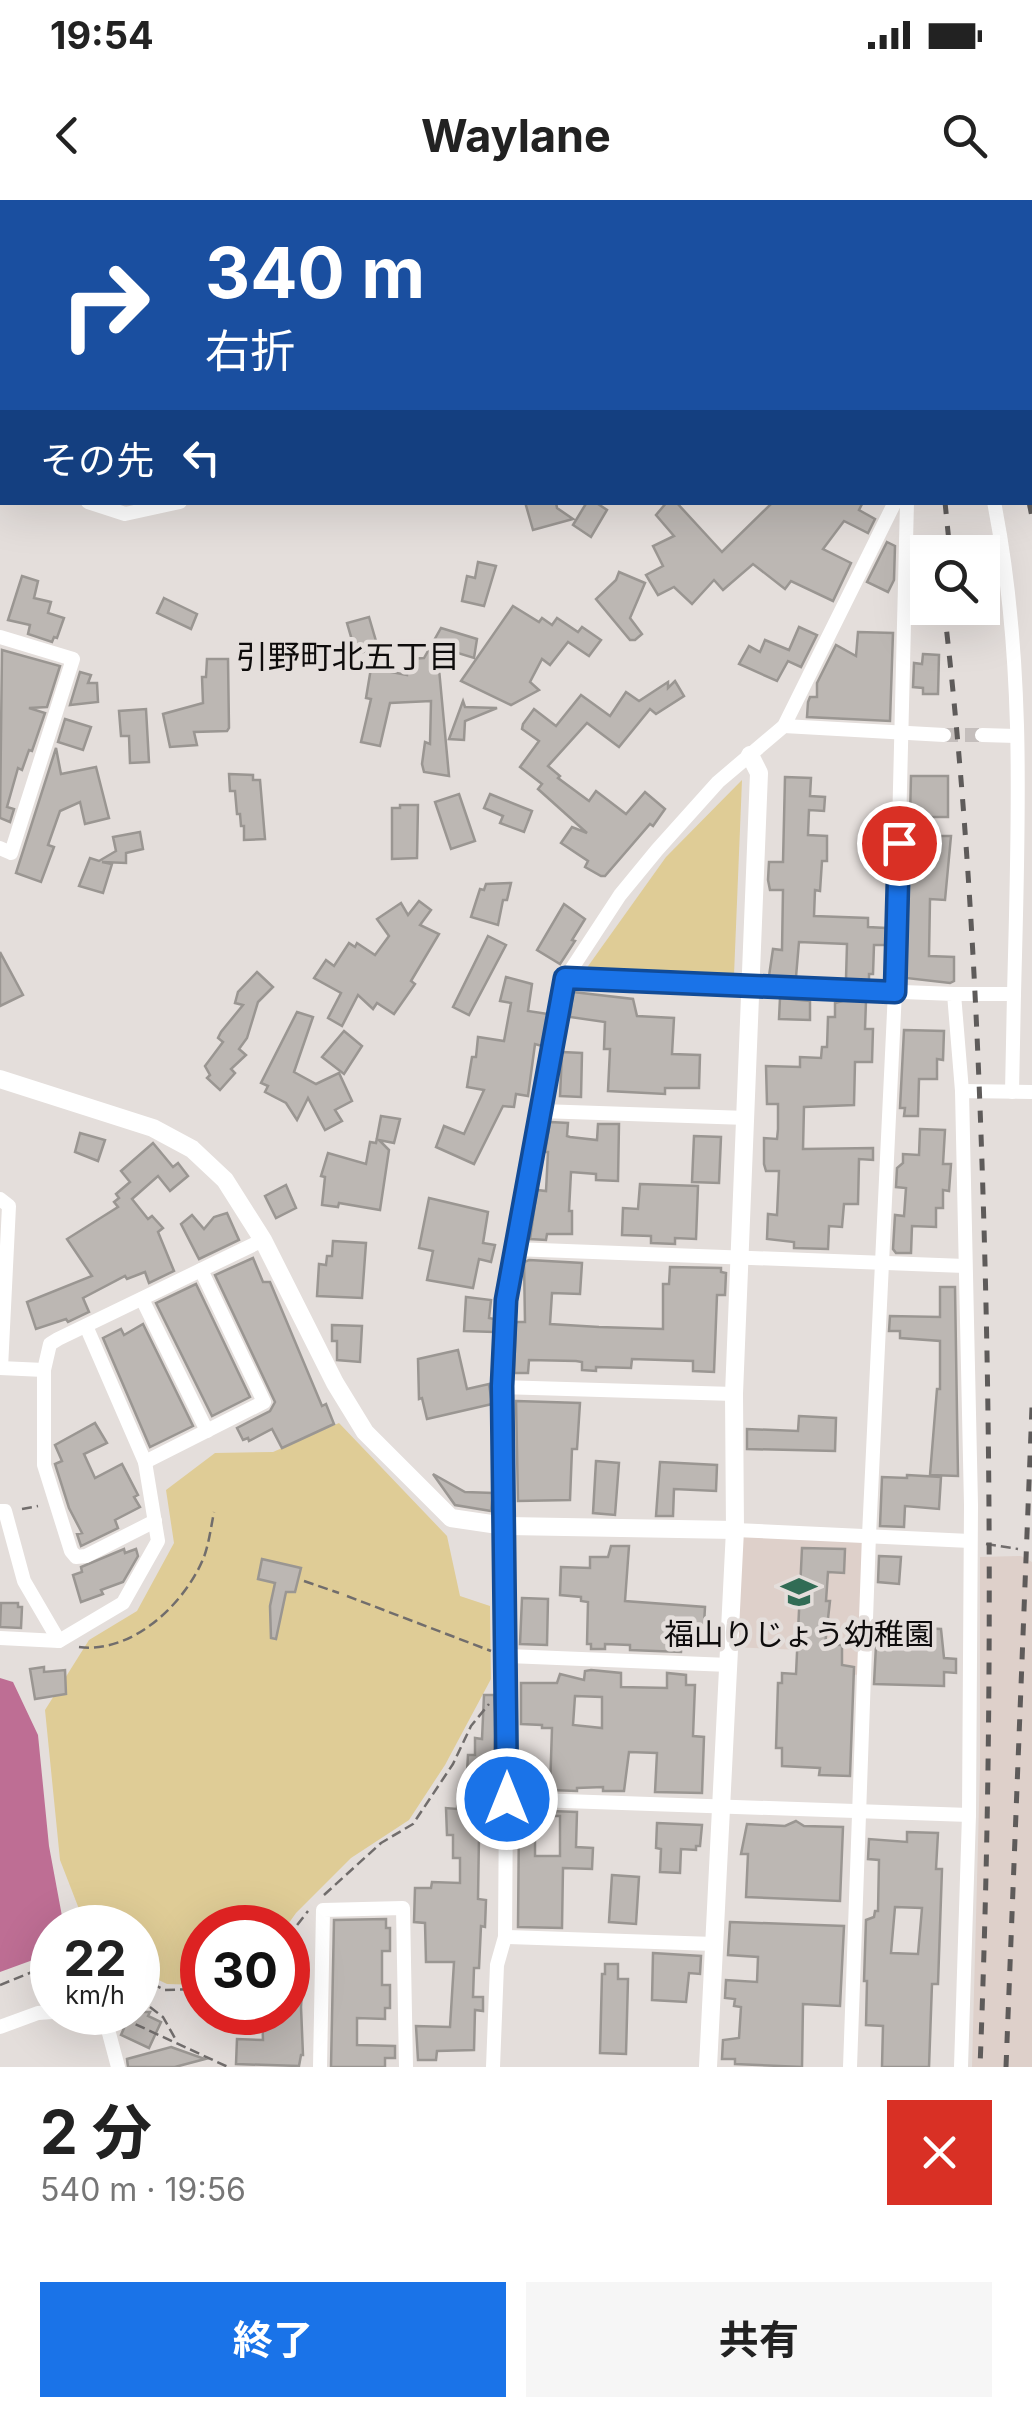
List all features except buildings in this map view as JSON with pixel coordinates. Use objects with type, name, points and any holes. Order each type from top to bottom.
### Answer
[{"type":"street","points":[[127,508],[154,505]]},
{"type":"street","points":[[493,2067],[497,1965],[504,1937],[507,1799],[502,1386],[506,1300],[565,978],[620,895],[657,850],[718,782],[784,726],[894,505]]},
{"type":"street","points":[[850,2067],[869,1535],[895,992],[907,505]]},
{"type":"street","points":[[994,505],[1014,633],[1012,1092]]},
{"type":"street","points":[[0,636],[74,659],[11,852],[0,848]]},
{"type":"street","points":[[784,726],[944,734]]},
{"type":"street","points":[[982,734],[1016,736]]},
{"type":"street","points":[[708,2067],[735,1530],[734,1394],[759,773],[750,756]]},
{"type":"street","points":[[565,978],[1014,994]]},
{"type":"street","points":[[954,994],[962,1091],[970,1541],[969,1815],[961,2067]]},
{"type":"street","points":[[0,1079],[153,1128],[192,1150],[225,1180],[263,1240],[335,1382],[365,1432],[451,1518],[505,1526],[735,1530],[970,1541]]},
{"type":"street","points":[[962,1091],[1032,1092]]},
{"type":"street","points":[[540,1110],[747,1118]]},
{"type":"street","points":[[0,1199],[9,1206],[0,1368],[44,1370]]},
{"type":"street","points":[[155,1521],[86,1556],[76,1557],[44,1465],[44,1370],[50,1344],[263,1240]]},
{"type":"street","points":[[514,1248],[965,1266]]},
{"type":"street","points":[[145,1462],[264,1402],[201,1270]]},
{"type":"street","points":[[142,1299],[207,1431]]},
{"type":"street","points":[[0,1638],[59,1641],[123,1604],[158,1541],[145,1462],[86,1326]]},
{"type":"street","points":[[502,1386],[734,1394]]},
{"type":"street","points":[[3,1511],[24,1581],[59,1641]]},
{"type":"street","points":[[504,1655],[729,1665]]},
{"type":"street","points":[[507,1799],[969,1815]]},
{"type":"street","points":[[320,2067],[323,1910],[403,1908],[406,2067]]},
{"type":"street","points":[[504,1937],[714,1944]]},
{"type":"street","points":[[0,2027],[30,2016]]},
{"type":"street","points":[[109,2035],[118,2067]]},
{"type":"path","points":[[3,1511],[56,1504]]},
{"type":"path","points":[[59,1641],[90,1648],[109,1646],[152,1623],[174,1602],[203,1558],[214,1512]]},
{"type":"path","points":[[970,1541],[1018,1550]]},
{"type":"path","points":[[304,1580],[339,1593]]},
{"type":"path","points":[[348,1596],[504,1655]]},
{"type":"path","points":[[322,1897],[381,1843],[413,1824],[486,1706],[506,1700]]},
{"type":"path","points":[[0,1985],[30,1973]]},
{"type":"path","points":[[160,2016],[177,2042]]},
{"type":"path","points":[[160,2035],[228,2067]]},
{"type":"shaded area","points":[[742,780],[734,975],[586,969],[666,857]]},
{"type":"shaded area","points":[[339,1423],[447,1536],[460,1596],[490,1606],[491,1679],[445,1765],[409,1820],[351,1858],[304,1905],[180,1905],[180,1984],[167,1984],[160,1981],[160,1905],[77,1905],[60,1860],[45,1710],[89,1640],[137,1611],[174,1543],[166,1490],[215,1453],[273,1452]]},
{"type":"shaded area","name":"福山りじょう幼稚園","points":[[738,1532],[865,1537],[861,1675],[799,1671],[799,1650],[733,1647]]},
{"type":"shaded area","points":[[1021,1556],[1032,1562],[1032,2067],[972,2067],[980,1768],[980,1557]]},
{"type":"shaded area","points":[[0,1678],[13,1682],[38,1735],[49,1846],[60,1905],[30,1905],[30,1961],[0,1972]]},
{"type":"tunnel","points":[[944,735],[982,735]]},
{"type":"railway","points":[[945,505],[948,535]]},
{"type":"railway","points":[[1030,505],[1032,517]]},
{"type":"railway","points":[[946,625],[971,917],[984,1227],[989,1647],[980,2067]]},
{"type":"railway","points":[[1006,2067],[1032,1407]]},
{"type":"place","name":"福山りじょう幼稚園","points":[[799,1592]]},
{"type":"district","name":"引野町北五丁目","points":[[348,656]]},
{"type":"route","points":[[507,1799],[502,1386],[506,1300],[565,978],[895,992],[899,843]]}]
